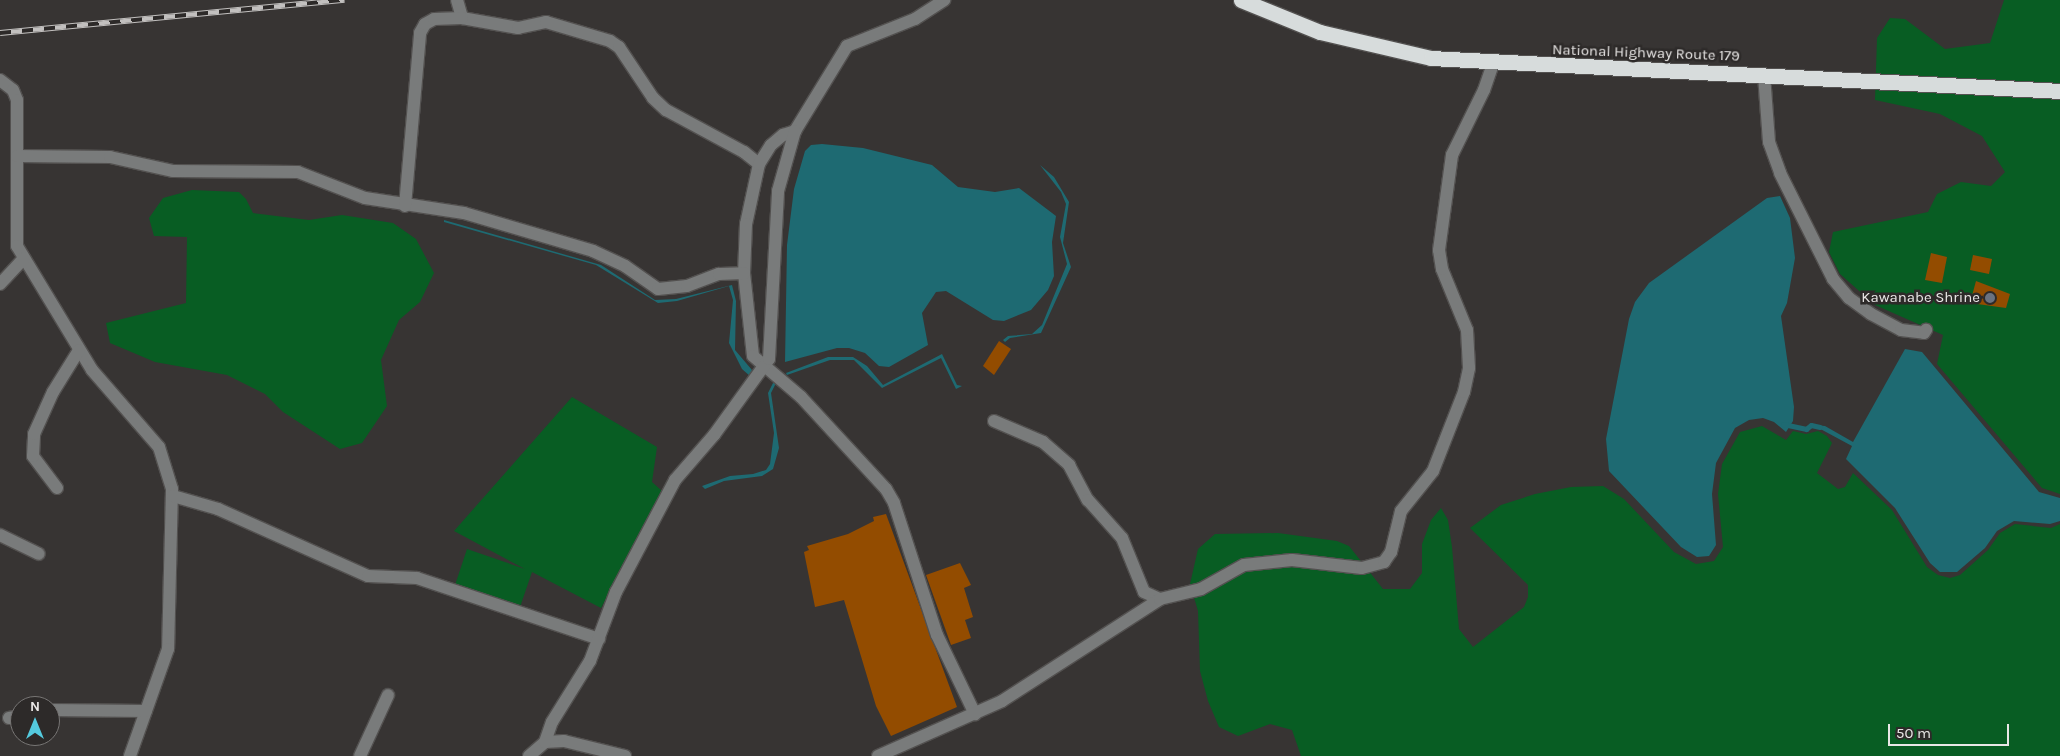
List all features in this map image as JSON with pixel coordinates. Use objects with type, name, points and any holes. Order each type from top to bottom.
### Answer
[{"type":"highway","name":"National Highway Route 179","points":[[1241,0],[1320,32],[1384,50],[1492,64],[1764,75],[2060,91]]},
{"type":"street","points":[[457,0],[462,18]]},
{"type":"street","points":[[529,756],[545,742],[552,722],[582,676],[634,553],[675,480],[714,435],[769,358],[778,191],[795,131],[847,46],[915,20],[944,0]]},
{"type":"street","points":[[405,206],[420,33],[425,24],[434,19],[462,18],[518,28],[546,22],[610,41],[619,47],[653,98],[666,110],[744,152],[759,164]]},
{"type":"street","points":[[878,756],[1002,701],[1160,599],[1201,589],[1244,565],[1292,560],[1362,568],[1384,562],[1390,552],[1401,511],[1433,471],[1464,392],[1469,368],[1467,330],[1442,269],[1439,250],[1452,155],[1484,90],[1492,64]]},
{"type":"street","points":[[1764,75],[1769,142],[1780,173],[1833,279],[1849,298],[1871,314],[1901,330],[1924,333],[1926,330]]},
{"type":"street","points":[[0,80],[13,90],[18,100],[15,233],[24,258],[79,350],[101,381],[159,447],[173,496],[168,649],[130,756]]},
{"type":"street","points":[[795,131],[783,135],[771,145],[759,164],[746,224],[744,273],[750,346],[753,356],[801,397],[886,489],[894,503],[937,635],[975,714]]},
{"type":"street","points":[[17,156],[118,158],[173,171],[298,172],[354,195],[405,206],[464,213],[593,251],[625,266],[658,289],[687,286],[719,274],[744,273]]},
{"type":"street","points":[[0,284],[24,258]]},
{"type":"street","points":[[57,488],[33,456],[34,434],[53,392],[79,350]]},
{"type":"street","points":[[994,421],[1043,442],[1069,465],[1088,500],[1122,538],[1144,592],[1160,599]]},
{"type":"street","points":[[173,496],[218,509],[368,576],[417,578],[598,640]]},
{"type":"street","points":[[0,535],[39,554]]},
{"type":"street","points":[[360,756],[388,695]]},
{"type":"street","points":[[60,710],[146,711]]},
{"type":"street","points":[[545,742],[564,741],[625,756]]},
{"type":"green space","points":[[2004,0],[2060,0],[2060,494],[2042,488],[1937,364],[1943,335],[1875,305],[1840,274],[1829,252],[1833,232],[1928,212],[1937,194],[1961,182],[1991,186],[2005,172],[1982,136],[1940,114],[1875,100],[1877,38],[1890,18],[1905,19],[1945,49],[1990,43]]},
{"type":"green space","points":[[192,190],[239,192],[246,199],[253,213],[309,220],[342,215],[393,223],[416,239],[434,273],[420,302],[399,320],[381,360],[387,406],[362,443],[340,449],[283,412],[265,394],[227,375],[155,362],[110,343],[106,323],[186,303],[187,237],[154,236],[149,218],[163,198]]},
{"type":"green space","points":[[572,397],[657,447],[652,482],[662,491],[601,608],[532,572],[519,610],[454,588],[467,549],[525,569],[454,531]]},
{"type":"green space","points":[[1762,426],[1786,440],[1793,431],[1806,434],[1818,431],[1827,436],[1832,443],[1817,473],[1838,489],[1845,487],[1853,473],[1892,510],[1927,567],[1938,575],[1950,578],[1960,575],[1988,550],[2000,533],[2015,524],[2051,528],[2060,524],[2060,756],[1301,756],[1292,730],[1270,724],[1238,736],[1219,727],[1208,701],[1200,671],[1198,611],[1190,584],[1198,549],[1215,534],[1278,533],[1337,541],[1349,546],[1383,589],[1410,589],[1422,573],[1422,544],[1431,520],[1441,508],[1448,520],[1459,629],[1473,647],[1524,607],[1528,597],[1528,585],[1470,528],[1501,505],[1535,494],[1571,487],[1603,486],[1624,499],[1674,552],[1696,564],[1714,561],[1723,547],[1718,494],[1722,464],[1740,432]]},
{"type":"water","points":[[822,144],[863,148],[932,165],[958,187],[995,192],[1019,188],[1056,216],[1052,242],[1054,276],[1048,290],[1031,310],[1004,321],[993,320],[946,291],[936,292],[922,313],[928,345],[889,367],[879,366],[865,353],[849,348],[837,348],[785,362],[787,245],[794,189],[805,151],[811,145]]},
{"type":"water","points":[[1040,165],[1054,177],[1069,202],[1063,243],[1071,267],[1041,333],[1010,338],[1005,342],[1003,340],[1008,336],[1032,334],[1042,325],[1067,264],[1060,237],[1066,204],[1061,192]]},
{"type":"water","points":[[1780,196],[1790,218],[1795,258],[1787,303],[1781,316],[1794,407],[1793,421],[1786,432],[1774,422],[1763,418],[1749,420],[1735,428],[1716,463],[1712,494],[1716,545],[1709,556],[1697,557],[1681,547],[1609,471],[1606,439],[1629,319],[1635,302],[1649,283],[1767,198]]},
{"type":"water","points":[[444,220],[601,265],[655,300],[676,299],[732,285],[736,301],[735,350],[752,370],[751,377],[742,369],[729,343],[733,300],[729,286],[677,301],[658,303],[596,265],[444,222]]},
{"type":"water","points":[[1905,349],[1922,352],[2039,492],[2060,498],[2060,521],[2050,524],[2014,521],[1997,531],[1985,548],[1957,572],[1940,572],[1930,563],[1895,508],[1846,459],[1852,446],[1813,425],[1825,426],[1853,442]]},
{"type":"water","points":[[942,354],[957,385],[962,386],[956,389],[941,358],[882,388],[854,360],[830,360],[787,375],[786,373],[828,357],[853,357],[867,366],[883,385]]},
{"type":"water","points":[[774,381],[776,383],[771,393],[779,448],[773,469],[762,476],[724,481],[705,489],[702,486],[730,476],[753,474],[766,470],[770,464],[774,433],[768,393]]},
{"type":"building","points":[[1931,253],[1947,257],[1942,283],[1925,280]]},
{"type":"building","points":[[1973,255],[1992,259],[1989,274],[1970,270]]},
{"type":"building","name":"Kawanabe Shrine","points":[[1976,281],[2010,294],[2006,308],[1970,303]]},
{"type":"building","points":[[999,341],[1011,349],[994,375],[983,366]]},
{"type":"building","points":[[886,514],[957,707],[891,736],[876,706],[844,600],[815,607],[804,552],[809,550],[807,546],[848,534],[874,521],[873,517]]},
{"type":"building","points":[[960,563],[971,585],[964,588],[973,617],[965,620],[971,638],[951,645],[926,575]]},
{"type":"waterway","points":[[1783,424],[1806,429],[1811,425],[1820,427]]},
{"type":"railway","points":[[0,33],[344,0]]},
{"type":"place","name":"Kawanabe Shrine","points":[[1990,298]]}]
